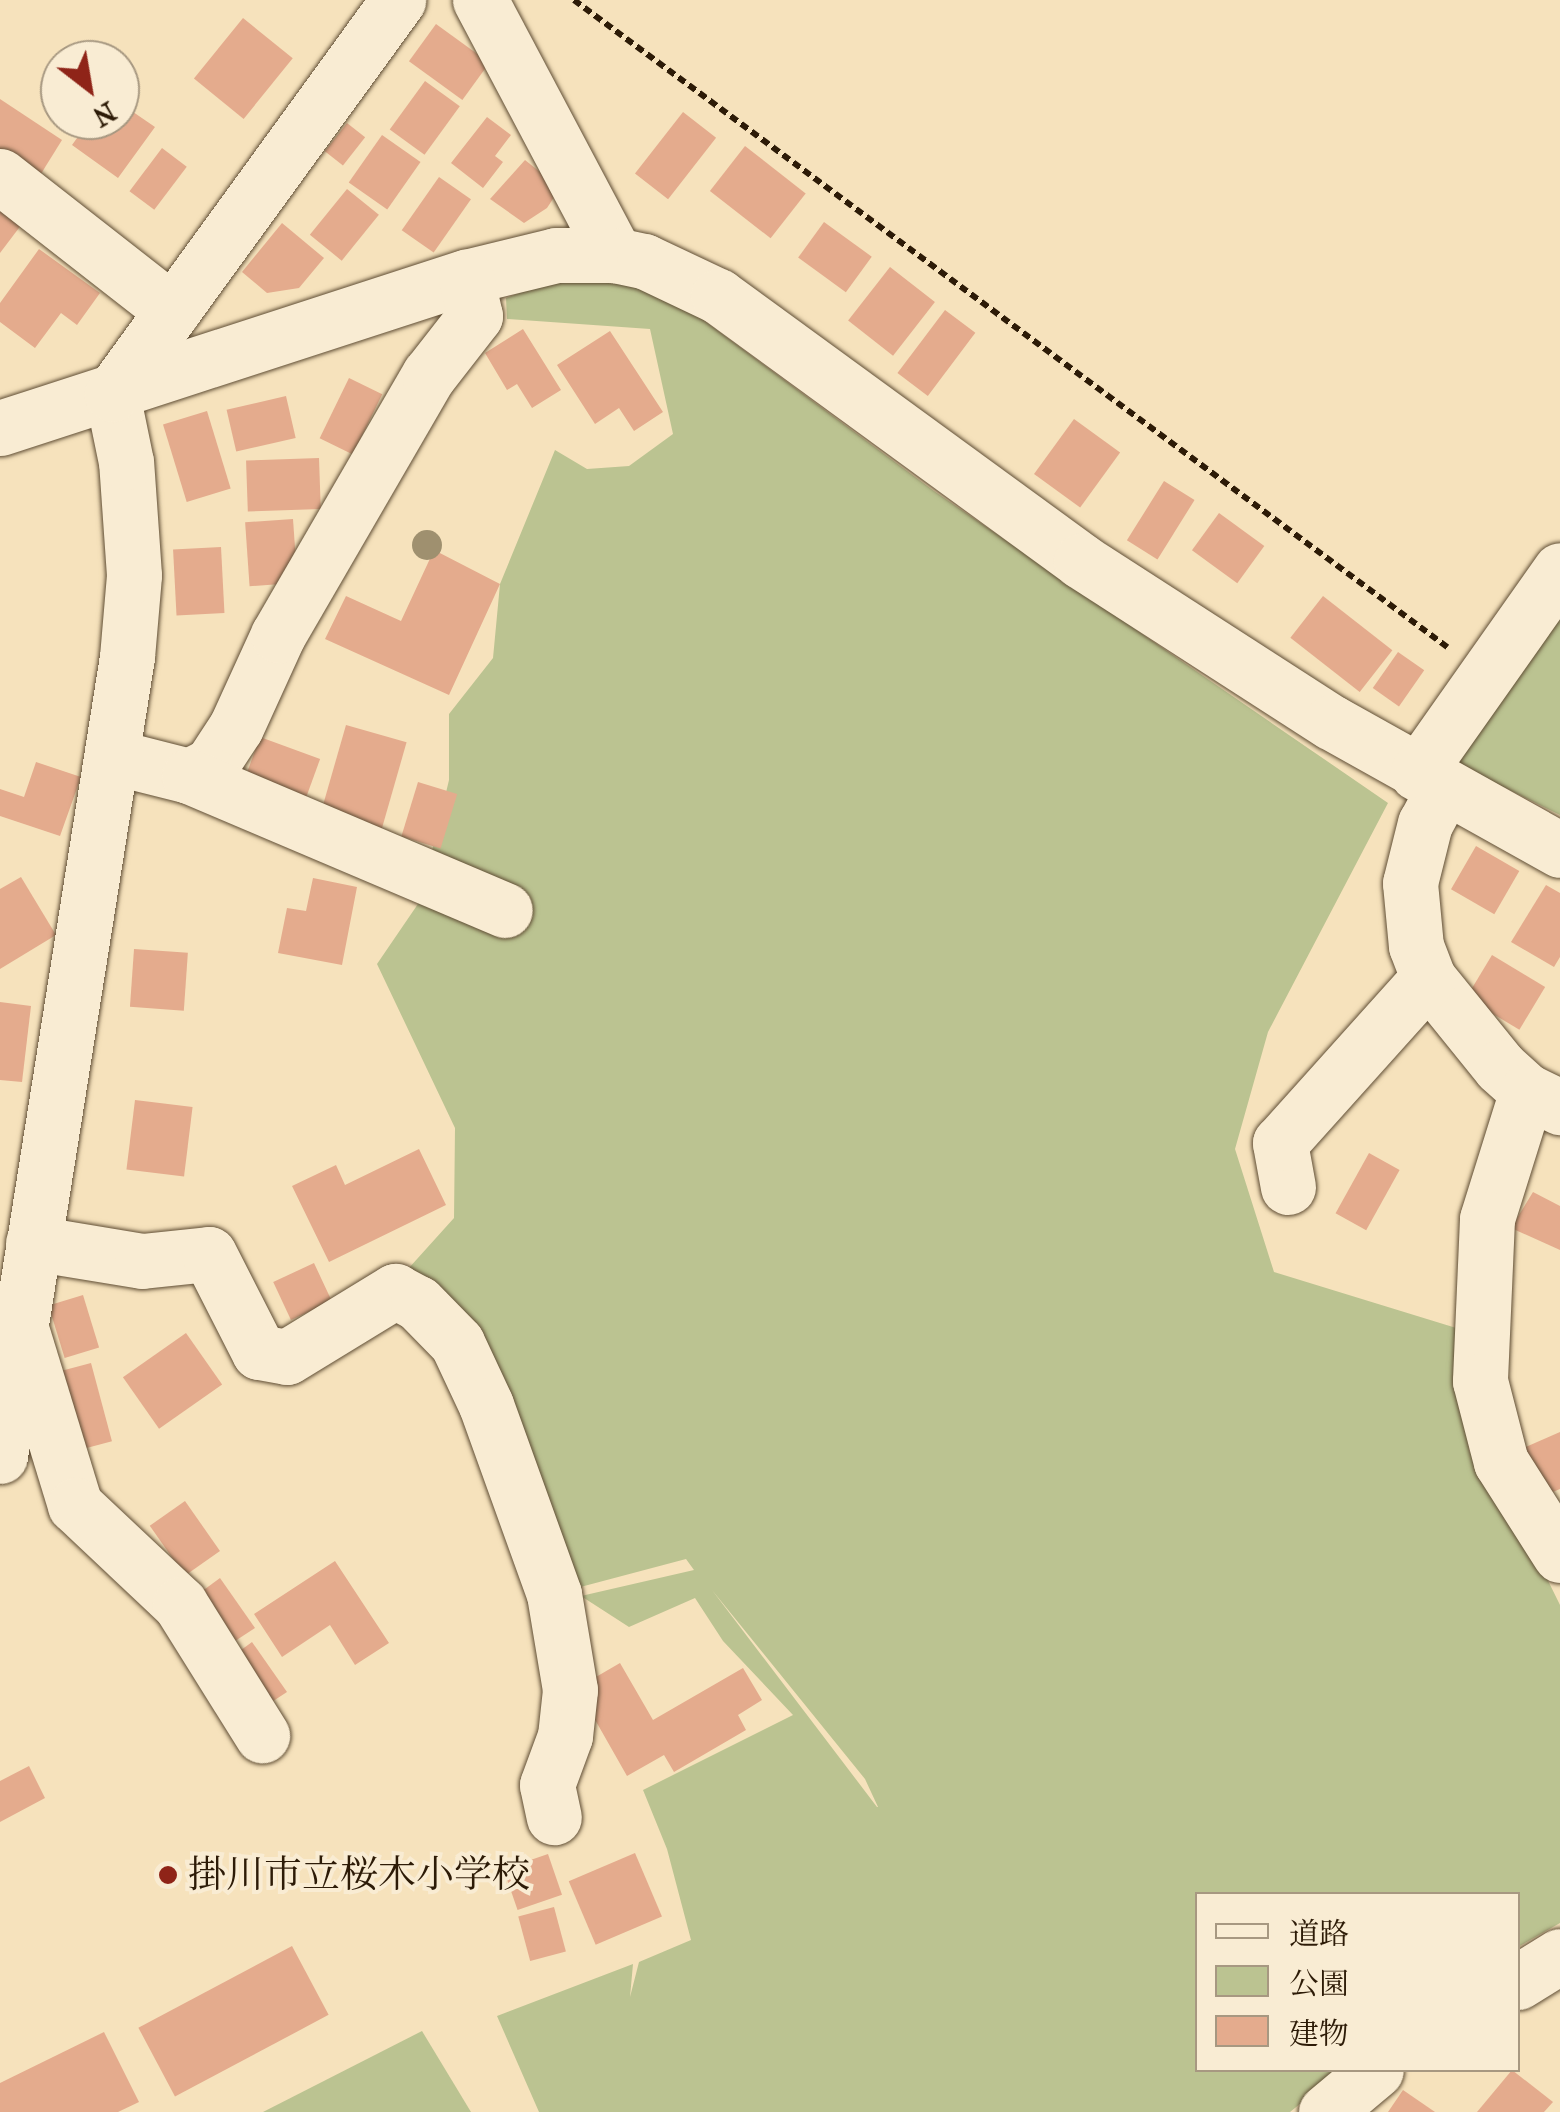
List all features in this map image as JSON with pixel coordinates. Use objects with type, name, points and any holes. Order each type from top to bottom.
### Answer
[{"type":"street","points":[[0,1456],[20,1328],[21,1254],[114,757],[134,575],[126,462],[112,394],[398,0]]},
{"type":"street","points":[[480,0],[615,255]]},
{"type":"street","points":[[0,176],[173,310]]},
{"type":"street","points":[[0,428],[466,277],[556,255],[615,255],[644,260],[718,296],[1081,560],[1431,781],[1560,850]]},
{"type":"street","points":[[189,776],[212,765],[236,727],[287,619],[429,375],[475,316],[466,277]]},
{"type":"street","points":[[1560,570],[1484,675],[1431,781],[1410,884],[1416,946],[1428,978],[1500,1067],[1544,1099],[1488,1219],[1480,1380],[1501,1462],[1560,1554]]},
{"type":"street","points":[[114,757],[189,776],[505,910]]},
{"type":"street","points":[[1288,1186],[1280,1143],[1428,978]]},
{"type":"street","points":[[21,1254],[142,1261],[209,1254],[259,1352],[287,1358],[395,1291],[418,1303],[457,1343],[486,1405],[554,1594],[570,1690],[565,1736],[547,1785],[554,1817]]},
{"type":"street","points":[[20,1328],[75,1504],[180,1604],[262,1735]]},
{"type":"street","points":[[1520,1981],[1560,1956]]},
{"type":"street","points":[[1326,2112],[1374,2072]]},
{"type":"path","points":[[574,0],[1484,675]]},
{"type":"green space","points":[[549,282],[652,282],[934,491],[1388,803],[1268,1032],[1235,1149],[1274,1272],[1466,1331],[1469,1451],[1526,1536],[1560,1605],[1560,1923],[1520,1946],[1520,1892],[1195,1892],[1195,2072],[1340,2072],[1290,2112],[539,2112],[497,2016],[633,1964],[630,1997],[639,1962],[691,1940],[667,1849],[643,1790],[793,1715],[723,1641],[695,1598],[629,1627],[581,1596],[694,1570],[686,1559],[554,1594],[399,1279],[454,1218],[455,1128],[377,964],[420,901],[449,780],[449,714],[493,658],[500,584],[555,450],[587,469],[629,466],[673,434],[650,329],[507,319],[506,298]],"holes":[[[712,1590],[865,1779],[877,1807]]]},
{"type":"green space","points":[[1560,612],[1560,815],[1451,761]]},
{"type":"green space","points":[[422,2031],[471,2112],[263,2112]]},
{"type":"building","points":[[243,18],[293,58],[244,119],[194,79]]},
{"type":"building","points":[[436,24],[489,63],[462,100],[409,61]]},
{"type":"building","points":[[425,81],[460,106],[425,155],[390,130]]},
{"type":"building","points":[[0,99],[40,125],[40,140],[62,140],[39,177],[0,150]]},
{"type":"building","points":[[683,112],[716,138],[668,199],[635,173]]},
{"type":"building","points":[[140,117],[155,127],[118,178],[72,145],[76,140],[140,140]]},
{"type":"building","points":[[487,117],[511,135],[495,156],[503,162],[483,188],[451,163]]},
{"type":"building","points":[[347,123],[365,137],[343,166],[325,151]]},
{"type":"building","points":[[382,135],[421,162],[387,209],[349,183]]},
{"type":"building","points":[[745,146],[806,193],[771,238],[710,191]]},
{"type":"building","points":[[162,148],[187,167],[154,210],[130,191]]},
{"type":"building","points":[[525,160],[560,188],[547,208],[524,223],[490,199]]},
{"type":"building","points":[[439,177],[471,199],[434,253],[402,230]]},
{"type":"building","points":[[347,189],[379,215],[342,261],[310,235]]},
{"type":"building","points":[[0,202],[25,220],[0,253]]},
{"type":"building","points":[[824,222],[872,257],[846,292],[798,258]]},
{"type":"building","points":[[282,223],[324,258],[299,288],[267,293],[242,272]]},
{"type":"building","points":[[39,249],[100,293],[77,325],[61,313],[35,348],[0,322],[0,303]]},
{"type":"building","points":[[890,267],[935,302],[893,356],[848,321]]},
{"type":"building","points":[[945,310],[975,333],[928,396],[897,373]]},
{"type":"building","points":[[523,329],[561,390],[532,408],[517,384],[507,390],[485,353]]},
{"type":"building","points":[[610,331],[663,412],[634,431],[619,408],[595,424],[557,365]]},
{"type":"building","points":[[349,378],[382,394],[353,454],[320,438]]},
{"type":"building","points":[[286,396],[296,438],[236,452],[227,410]]},
{"type":"building","points":[[207,411],[231,488],[187,502],[163,424]]},
{"type":"building","points":[[1074,419],[1120,453],[1080,508],[1034,474]]},
{"type":"building","points":[[319,458],[321,509],[248,512],[246,461]]},
{"type":"building","points":[[1164,481],[1195,500],[1157,559],[1127,540]]},
{"type":"building","points":[[1219,513],[1264,546],[1237,583],[1192,550]]},
{"type":"building","points":[[293,519],[297,583],[250,586],[245,522]]},
{"type":"building","points":[[221,547],[224,613],[177,615],[173,550]]},
{"type":"building","points":[[434,550],[500,584],[449,695],[325,639],[346,596],[401,621]]},
{"type":"building","points":[[1323,596],[1392,650],[1360,692],[1290,638]]},
{"type":"building","points":[[1398,652],[1424,670],[1399,706],[1373,688]]},
{"type":"building","points":[[346,725],[407,742],[379,839],[318,822]]},
{"type":"building","points":[[260,737],[320,759],[304,804],[244,782]]},
{"type":"building","points":[[36,762],[81,777],[60,836],[0,816],[0,789],[24,797]]},
{"type":"building","points":[[418,782],[457,794],[441,848],[401,837]]},
{"type":"building","points":[[1476,846],[1519,871],[1494,914],[1451,889]]},
{"type":"building","points":[[21,877],[56,935],[0,969],[0,889]]},
{"type":"building","points":[[313,878],[357,887],[342,965],[278,953],[287,908],[306,911]]},
{"type":"building","points":[[1546,885],[1560,893],[1560,957],[1554,967],[1511,942]]},
{"type":"building","points":[[134,949],[188,953],[184,1011],[130,1007]]},
{"type":"building","points":[[1492,955],[1545,987],[1519,1030],[1466,998]]},
{"type":"building","points":[[0,1002],[31,1006],[22,1082],[0,1080]]},
{"type":"building","points":[[135,1100],[193,1107],[184,1177],[126,1169]]},
{"type":"building","points":[[419,1149],[446,1205],[329,1262],[292,1186],[336,1165],[345,1185]]},
{"type":"building","points":[[1369,1153],[1400,1170],[1366,1230],[1336,1213]]},
{"type":"building","points":[[1533,1192],[1560,1206],[1560,1250],[1511,1228]]},
{"type":"building","points":[[314,1263],[332,1301],[291,1320],[273,1282]]},
{"type":"building","points":[[83,1295],[99,1348],[65,1358],[49,1306]]},
{"type":"building","points":[[186,1333],[222,1385],[159,1429],[123,1377]]},
{"type":"building","points":[[91,1363],[112,1441],[78,1450],[57,1372]]},
{"type":"building","points":[[1560,1432],[1560,1489],[1541,1497],[1521,1449]]},
{"type":"building","points":[[185,1501],[220,1551],[185,1576],[150,1526]]},
{"type":"building","points":[[335,1561],[389,1643],[355,1665],[330,1625],[282,1657],[254,1614]]},
{"type":"building","points":[[220,1578],[255,1628],[232,1643],[201,1592]]},
{"type":"building","points":[[252,1642],[287,1692],[264,1707],[233,1656]]},
{"type":"building","points":[[620,1663],[653,1720],[743,1668],[762,1700],[738,1715],[746,1730],[674,1772],[664,1755],[627,1776],[577,1688]]},
{"type":"building","points":[[29,1766],[45,1798],[0,1822],[0,1781]]},
{"type":"building","points":[[635,1853],[662,1917],[596,1945],[569,1881]]},
{"type":"building","points":[[548,1854],[562,1895],[518,1910],[504,1869]]},
{"type":"building","points":[[554,1907],[566,1951],[530,1961],[518,1917]]},
{"type":"building","points":[[292,1946],[329,2015],[175,2097],[138,2028]]},
{"type":"building","points":[[104,2032],[139,2102],[118,2112],[0,2112],[0,2083]]},
{"type":"building","points":[[1510,2072],[1553,2102],[1544,2112],[1477,2112]]},
{"type":"building","points":[[1403,2090],[1435,2112],[1388,2112]]},
{"type":"place","name":"掛川市立桜木小学校","points":[[168,1875]]}]
